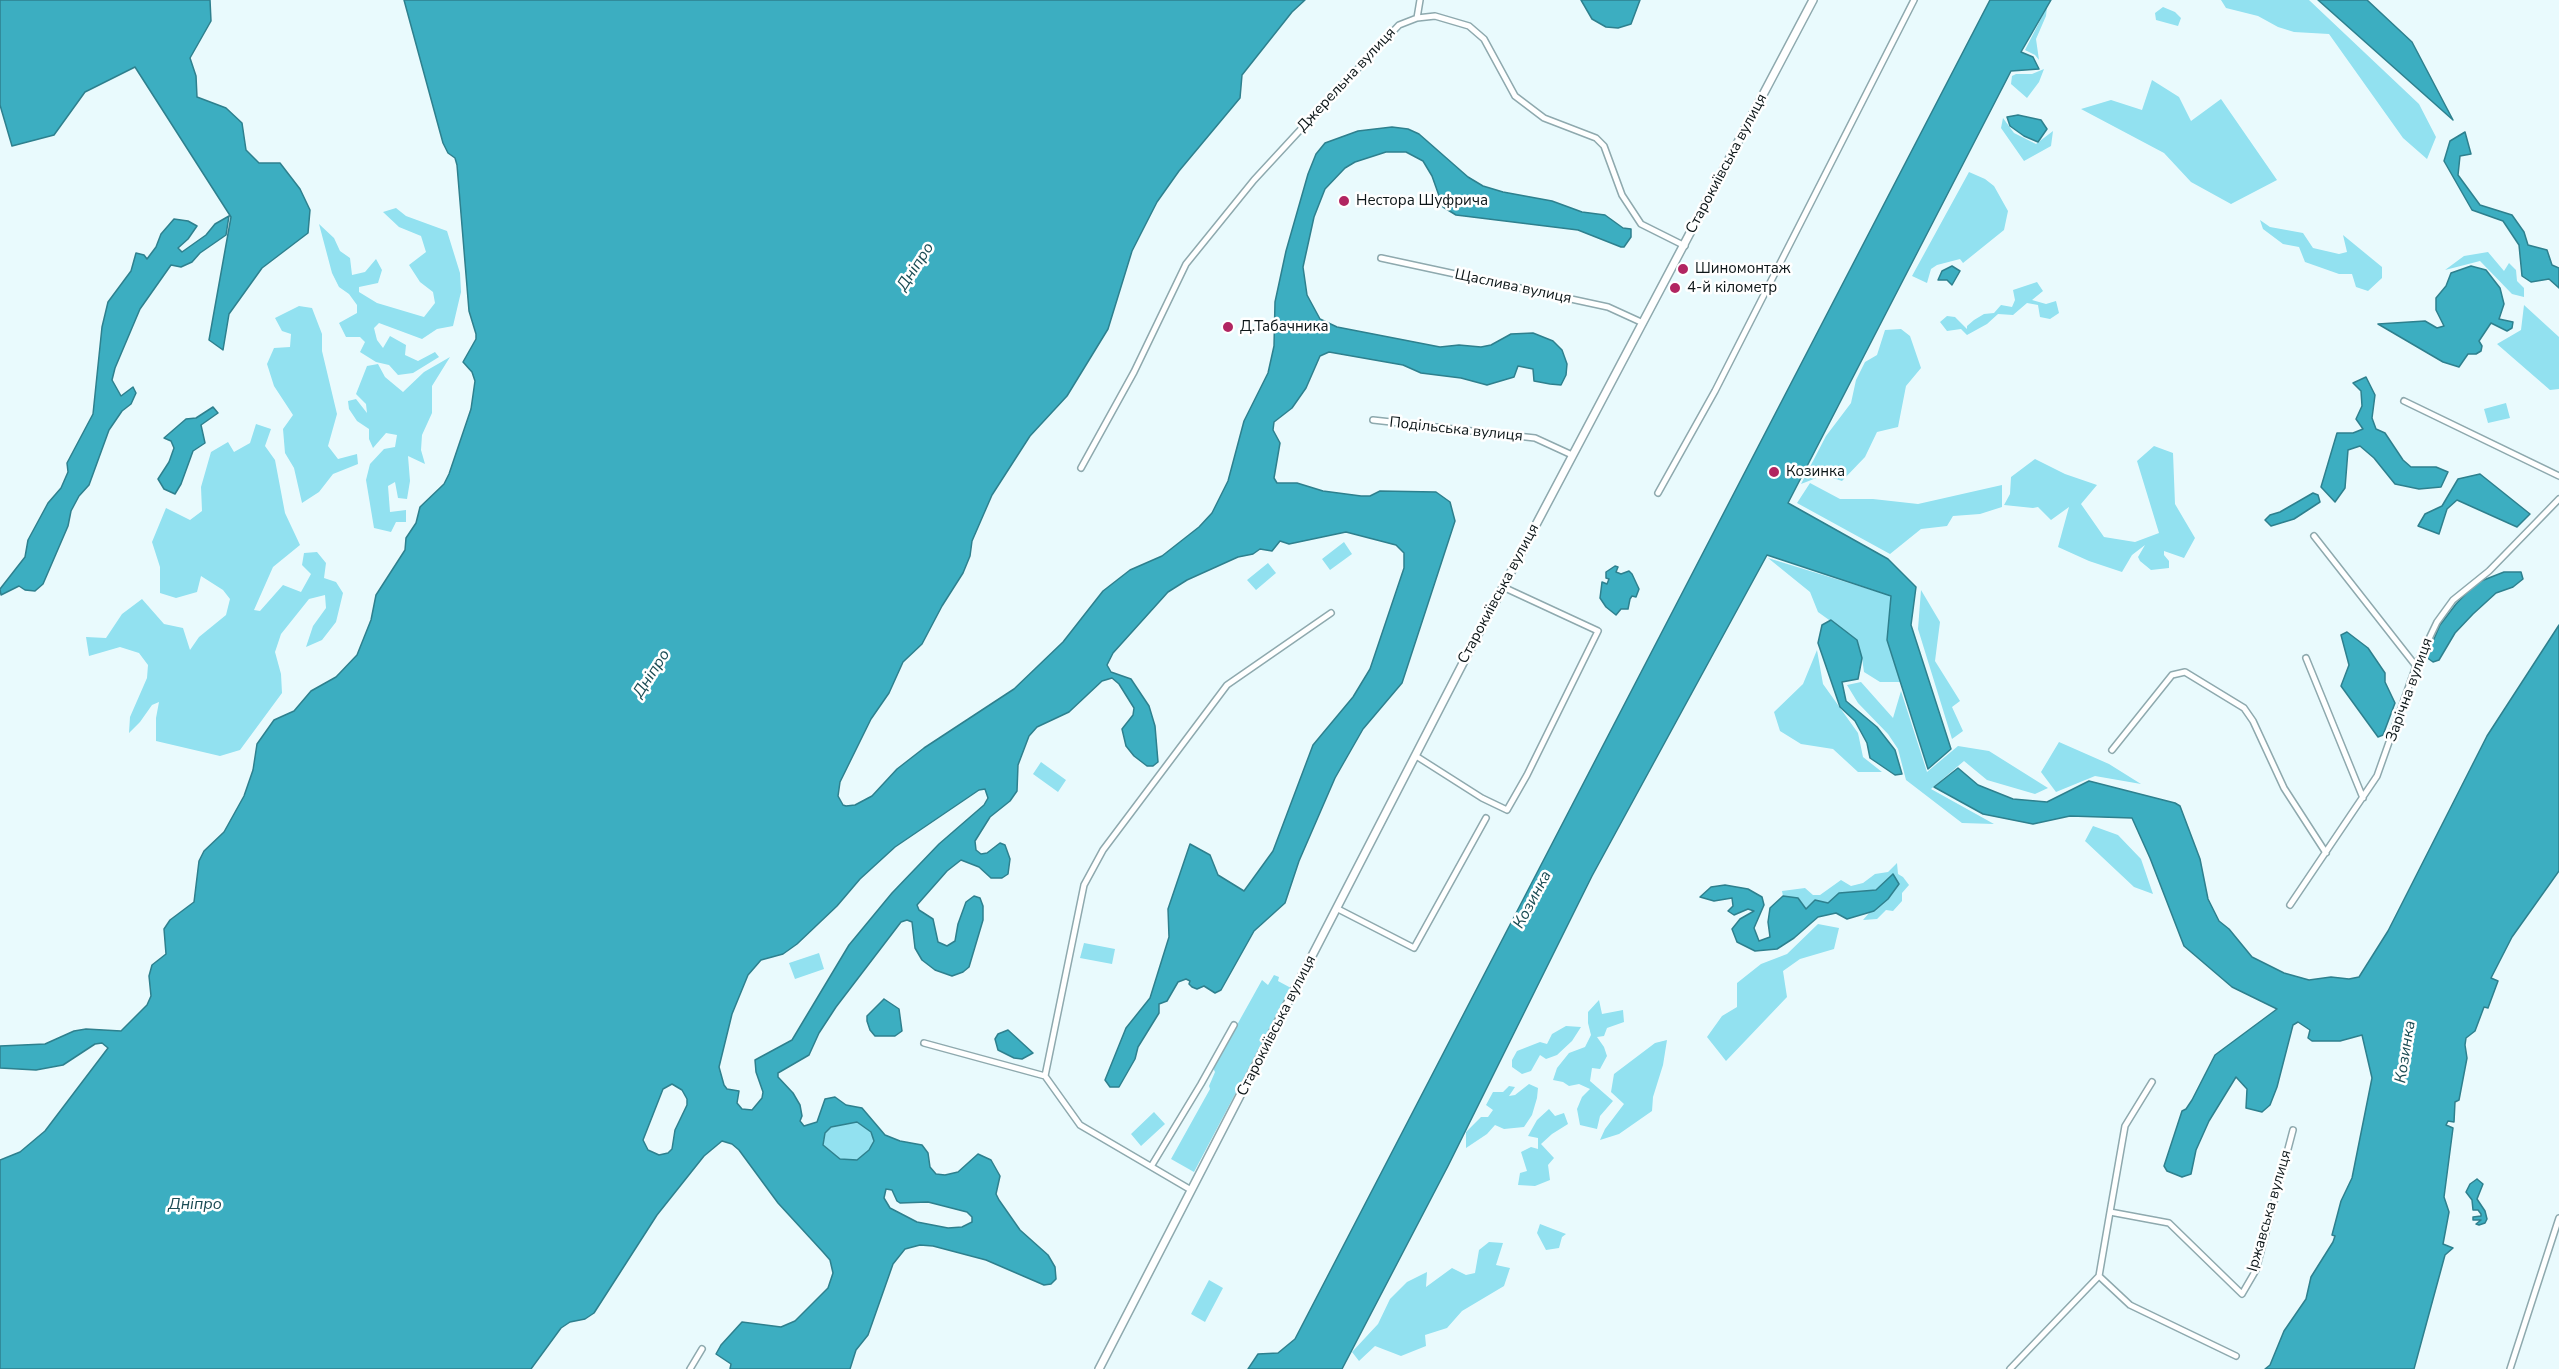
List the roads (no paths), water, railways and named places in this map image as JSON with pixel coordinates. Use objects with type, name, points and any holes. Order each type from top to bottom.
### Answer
[{"type":"street","points":[[1420,0],[1417,18],[1435,16],[1469,26],[1484,39],[1515,96],[1527,108],[1544,118],[1596,138],[1604,146],[1626,203],[1641,224],[1684,246]]},
{"type":"street","name":"Старокиївська вулиця","points":[[1100,1369],[1503,587],[1813,0]]},
{"type":"street","points":[[1658,493],[1715,391],[1914,0]]},
{"type":"street","name":"Джерельна вулиця","points":[[1081,468],[1134,372],[1186,264],[1254,180],[1302,128],[1399,25],[1417,18]]},
{"type":"street","name":"Щаслива вулиця","points":[[1381,258],[1608,307],[1643,323]]},
{"type":"street","points":[[2404,401],[2559,476]]},
{"type":"street","name":"Подільська вулиця","points":[[1373,420],[1535,438],[1572,455]]},
{"type":"street","name":"Зарічна вулиця","points":[[2290,905],[2377,776],[2391,742],[2416,666],[2427,640],[2448,606],[2508,553],[2559,499]]},
{"type":"street","points":[[2314,536],[2416,666]]},
{"type":"street","points":[[1416,756],[1482,798],[1506,810],[1527,775],[1598,631],[1503,587]]},
{"type":"street","points":[[1045,1076],[1084,885],[1103,850],[1227,685],[1331,613]]},
{"type":"street","points":[[2306,658],[2363,798]]},
{"type":"street","points":[[2112,750],[2172,675],[2185,672],[2244,708],[2253,721],[2284,789],[2326,853]]},
{"type":"street","points":[[1338,909],[1414,948],[1486,818]]},
{"type":"street","points":[[1152,1165],[1202,1084],[1234,1025]]},
{"type":"street","points":[[924,1043],[1045,1076],[1080,1125],[1152,1165],[1191,1190]]},
{"type":"street","points":[[2010,1369],[2099,1276],[2125,1126],[2152,1082]]},
{"type":"street","name":"Іржавська вулиця","points":[[2110,1212],[2169,1223],[2242,1294],[2256,1270],[2293,1130]]},
{"type":"street","points":[[2510,1369],[2559,1218]]},
{"type":"street","points":[[2099,1276],[2130,1305],[2236,1356]]},
{"type":"street","points":[[690,1369],[702,1349]]},
{"type":"water","points":[[0,0],[210,0],[211,21],[190,58],[196,76],[197,97],[226,108],[242,123],[246,150],[259,163],[280,163],[300,189],[310,210],[308,233],[262,268],[229,314],[223,350],[209,340],[231,217],[135,67],[85,92],[54,135],[12,146],[0,105]]},
{"type":"water","name":"Дніпро","points":[[404,0],[1305,0],[1292,12],[1242,75],[1240,98],[1179,171],[1157,202],[1132,251],[1108,329],[1067,396],[1030,436],[992,495],[972,541],[970,556],[963,573],[922,644],[903,662],[889,693],[871,719],[840,782],[838,796],[846,806],[855,805],[872,796],[897,769],[924,748],[1014,689],[1063,642],[1103,591],[1130,570],[1162,556],[1199,527],[1212,513],[1228,481],[1244,421],[1268,373],[1274,346],[1275,302],[1286,251],[1308,174],[1316,154],[1325,143],[1358,131],[1392,127],[1408,129],[1419,134],[1468,177],[1483,186],[1552,201],[1582,212],[1605,215],[1623,228],[1631,229],[1631,237],[1624,247],[1621,247],[1578,230],[1456,215],[1443,207],[1432,176],[1423,161],[1406,152],[1386,152],[1355,162],[1345,168],[1325,189],[1314,217],[1303,267],[1307,295],[1320,319],[1337,327],[1440,347],[1459,345],[1481,347],[1491,345],[1511,334],[1533,333],[1553,341],[1562,350],[1567,364],[1566,375],[1561,385],[1534,381],[1533,369],[1518,366],[1514,377],[1487,385],[1461,378],[1421,373],[1403,365],[1329,352],[1320,356],[1306,388],[1292,408],[1274,422],[1273,430],[1280,443],[1274,478],[1277,483],[1297,483],[1323,491],[1361,496],[1370,496],[1380,491],[1436,492],[1450,502],[1455,521],[1402,683],[1363,729],[1335,778],[1299,861],[1285,903],[1254,931],[1221,990],[1215,993],[1204,986],[1197,989],[1192,987],[1189,984],[1190,981],[1186,979],[1178,982],[1167,1001],[1159,1004],[1159,1013],[1138,1047],[1135,1059],[1119,1087],[1110,1087],[1105,1080],[1126,1028],[1150,998],[1169,937],[1168,909],[1190,844],[1210,855],[1218,875],[1244,891],[1273,851],[1313,745],[1353,697],[1370,669],[1404,568],[1404,553],[1396,545],[1346,532],[1289,544],[1280,541],[1272,551],[1260,549],[1253,554],[1238,557],[1187,580],[1168,592],[1113,653],[1107,665],[1111,672],[1131,679],[1149,706],[1155,726],[1158,762],[1153,766],[1147,766],[1126,746],[1122,729],[1133,715],[1134,708],[1119,684],[1112,678],[1102,681],[1069,712],[1037,727],[1029,736],[1018,765],[1017,791],[1010,801],[990,817],[975,841],[976,850],[981,854],[987,853],[1000,843],[1005,845],[1010,859],[1008,874],[1002,878],[991,878],[979,867],[961,860],[947,871],[917,905],[919,910],[933,919],[938,942],[947,946],[955,941],[966,902],[974,896],[980,898],[983,906],[983,920],[969,967],[952,976],[935,970],[922,960],[915,948],[912,922],[907,920],[901,922],[836,1007],[819,1033],[809,1055],[778,1073],[778,1077],[793,1093],[800,1105],[802,1116],[800,1121],[804,1126],[817,1122],[825,1099],[835,1097],[846,1105],[862,1108],[885,1135],[900,1141],[922,1145],[928,1153],[930,1167],[936,1174],[945,1175],[958,1172],[978,1154],[991,1160],[1000,1176],[996,1194],[999,1200],[1020,1230],[1048,1255],[1055,1267],[1056,1279],[1051,1284],[1044,1285],[986,1260],[933,1246],[920,1245],[905,1249],[893,1264],[868,1335],[856,1350],[850,1369],[730,1369],[731,1364],[716,1354],[742,1322],[781,1327],[795,1321],[828,1288],[833,1273],[830,1260],[778,1203],[739,1150],[732,1144],[722,1141],[704,1156],[657,1215],[594,1313],[561,1328],[531,1369],[0,1369],[0,1160],[20,1152],[45,1131],[108,1048],[102,1043],[95,1044],[63,1065],[36,1070],[0,1068],[0,1046],[45,1044],[74,1031],[86,1029],[121,1031],[147,1005],[151,996],[149,976],[152,965],[166,954],[164,929],[170,920],[194,902],[199,861],[204,851],[224,832],[244,796],[253,770],[257,744],[274,720],[294,711],[311,691],[336,677],[357,655],[371,620],[376,595],[405,550],[406,538],[416,523],[420,507],[444,484],[449,474],[471,409],[475,381],[472,372],[463,362],[476,339],[476,334],[469,311],[457,165],[455,158],[448,153],[443,143]],"holes":[[[985,789],[988,798],[984,805],[939,844],[892,893],[849,945],[792,1040],[755,1060],[756,1072],[763,1092],[762,1098],[752,1110],[742,1109],[737,1103],[739,1091],[727,1089],[719,1067],[732,1014],[748,975],[761,960],[783,954],[797,944],[837,906],[860,879],[895,847],[979,790]],[[672,1084],[682,1090],[687,1099],[687,1105],[675,1130],[672,1149],[668,1153],[659,1155],[648,1150],[643,1140],[663,1089]],[[857,1122],[871,1132],[874,1141],[869,1150],[857,1160],[840,1159],[823,1145],[825,1133],[831,1127]],[[886,1189],[892,1190],[900,1203],[928,1202],[967,1212],[972,1217],[972,1222],[962,1227],[948,1228],[917,1222],[890,1208],[884,1198]]]},
{"type":"water","points":[[1581,0],[1640,0],[1631,24],[1618,28],[1606,27],[1592,19]]},
{"type":"water","points":[[1990,0],[2051,0],[2021,52],[2033,57],[2039,69],[2011,71],[1788,503],[1888,559],[1916,587],[1911,625],[1951,749],[1928,769],[1887,640],[1891,596],[1767,555],[1592,876],[1448,1166],[1342,1369],[1248,1369],[1258,1354],[1278,1353],[1295,1339]]},
{"type":"water","points":[[2318,0],[2367,0],[2412,42],[2453,120]]},
{"type":"water","points":[[2018,115],[2041,120],[2047,129],[2038,142],[2010,126],[2007,117]]},
{"type":"water","points":[[2465,132],[2471,154],[2460,156],[2458,175],[2480,205],[2512,215],[2524,232],[2528,245],[2547,250],[2552,265],[2559,268],[2559,288],[2549,279],[2531,282],[2522,276],[2519,245],[2503,221],[2472,210],[2444,161],[2450,141]]},
{"type":"water","points":[[229,216],[226,235],[200,253],[192,262],[181,267],[171,265],[140,309],[112,380],[121,396],[133,387],[136,393],[131,404],[122,411],[109,430],[89,485],[79,496],[71,511],[68,526],[43,584],[35,591],[25,590],[19,586],[1,595],[0,589],[25,557],[28,540],[48,503],[61,488],[68,472],[67,463],[93,414],[102,327],[108,302],[131,271],[136,253],[144,255],[147,259],[156,247],[161,234],[174,219],[188,221],[197,226],[178,248],[182,252],[206,235],[215,224]]},
{"type":"water","points":[[1952,266],[1960,271],[1952,285],[1947,280],[1938,280],[1942,271]]},
{"type":"water","points":[[2471,266],[2486,270],[2500,288],[2504,304],[2499,319],[2513,322],[2512,328],[2507,331],[2491,323],[2479,341],[2482,346],[2481,351],[2468,354],[2459,367],[2443,362],[2378,324],[2425,321],[2437,328],[2444,326],[2436,310],[2436,298],[2446,286],[2451,273]]},
{"type":"water","points":[[2366,377],[2375,395],[2372,418],[2376,429],[2385,433],[2403,460],[2411,467],[2436,467],[2448,472],[2441,487],[2419,489],[2395,484],[2374,458],[2360,446],[2348,450],[2345,488],[2335,502],[2321,487],[2337,433],[2353,433],[2363,429],[2356,419],[2362,406],[2361,391],[2353,383]]},
{"type":"water","points":[[213,407],[218,413],[201,425],[205,443],[193,451],[181,484],[175,494],[164,489],[158,479],[169,462],[174,448],[171,441],[164,438],[186,419],[196,418]]},
{"type":"water","points":[[2480,474],[2530,514],[2517,527],[2457,500],[2447,509],[2439,534],[2418,526],[2425,514],[2442,506],[2458,479]]},
{"type":"water","points":[[2313,493],[2318,495],[2320,502],[2294,519],[2271,526],[2265,520],[2270,515],[2280,512]]},
{"type":"water","points":[[1615,566],[1618,567],[1616,572],[1621,574],[1629,571],[1639,589],[1636,597],[1632,596],[1630,599],[1628,609],[1621,609],[1616,615],[1600,598],[1602,582],[1607,584],[1609,579],[1606,578],[1606,572]]},
{"type":"water","points":[[2504,572],[2521,572],[2523,579],[2513,587],[2496,593],[2473,614],[2455,633],[2439,660],[2433,662],[2426,657],[2440,625],[2456,604],[2476,583]]},
{"type":"water","points":[[1831,620],[1857,640],[1862,658],[1858,679],[1842,682],[1846,701],[1877,727],[1895,750],[1902,774],[1895,775],[1870,758],[1867,743],[1855,721],[1840,707],[1818,643],[1822,625]]},
{"type":"water","points":[[2559,625],[2559,871],[2512,937],[2491,978],[2498,981],[2488,1008],[2484,1007],[2475,1031],[2466,1038],[2467,1058],[2459,1100],[2455,1102],[2454,1122],[2448,1121],[2446,1125],[2453,1128],[2444,1197],[2449,1212],[2443,1244],[2453,1248],[2445,1255],[2414,1369],[2265,1369],[2270,1365],[2284,1331],[2306,1299],[2311,1277],[2333,1242],[2335,1236],[2332,1235],[2341,1201],[2352,1178],[2372,1078],[2362,1035],[2340,1041],[2312,1041],[2308,1038],[2310,1030],[2298,1022],[2293,1025],[2270,1105],[2262,1112],[2246,1108],[2247,1089],[2236,1077],[2209,1121],[2196,1150],[2191,1174],[2182,1177],[2167,1171],[2164,1166],[2182,1111],[2192,1100],[2215,1055],[2277,1009],[2232,987],[2184,946],[2132,818],[2070,816],[2033,824],[1983,814],[1934,787],[1958,768],[1978,785],[2013,799],[2047,802],[2089,781],[2175,803],[2180,806],[2200,859],[2208,899],[2219,921],[2229,929],[2252,957],[2284,973],[2309,980],[2359,977],[2388,931],[2487,736]]},
{"type":"water","points":[[2347,632],[2368,648],[2385,673],[2385,682],[2395,703],[2383,735],[2378,737],[2341,686],[2349,665],[2341,635]]},
{"type":"water","points":[[1893,874],[1899,884],[1888,899],[1874,911],[1847,919],[1836,913],[1818,917],[1777,949],[1755,951],[1737,942],[1732,929],[1740,919],[1754,911],[1748,909],[1734,915],[1728,911],[1733,906],[1732,898],[1714,901],[1700,897],[1711,887],[1725,885],[1748,889],[1762,897],[1764,905],[1754,928],[1759,941],[1770,937],[1768,922],[1770,908],[1783,896],[1798,898],[1806,909],[1815,900],[1828,903],[1839,893],[1876,890]]},
{"type":"water","points":[[884,999],[899,1009],[902,1031],[895,1036],[875,1036],[867,1021],[867,1016]]},
{"type":"water","points":[[1008,1030],[1033,1053],[1022,1059],[1014,1058],[998,1050],[995,1039],[998,1034]]},
{"type":"water","points":[[2477,1179],[2483,1184],[2477,1199],[2487,1219],[2485,1223],[2479,1225],[2476,1224],[2481,1220],[2473,1220],[2473,1217],[2481,1216],[2481,1214],[2478,1210],[2473,1210],[2472,1200],[2466,1192],[2470,1184]]},
{"type":"place","name":"Нестора Шуфрича","points":[[1344,201]]},
{"type":"place","name":"Шиномонтаж","points":[[1683,269]]},
{"type":"place","name":"4-й кілометр","points":[[1675,288]]},
{"type":"place","name":"Д.Табачника","points":[[1228,327]]},
{"type":"place","name":"Козинка","points":[[1774,472]]}]
